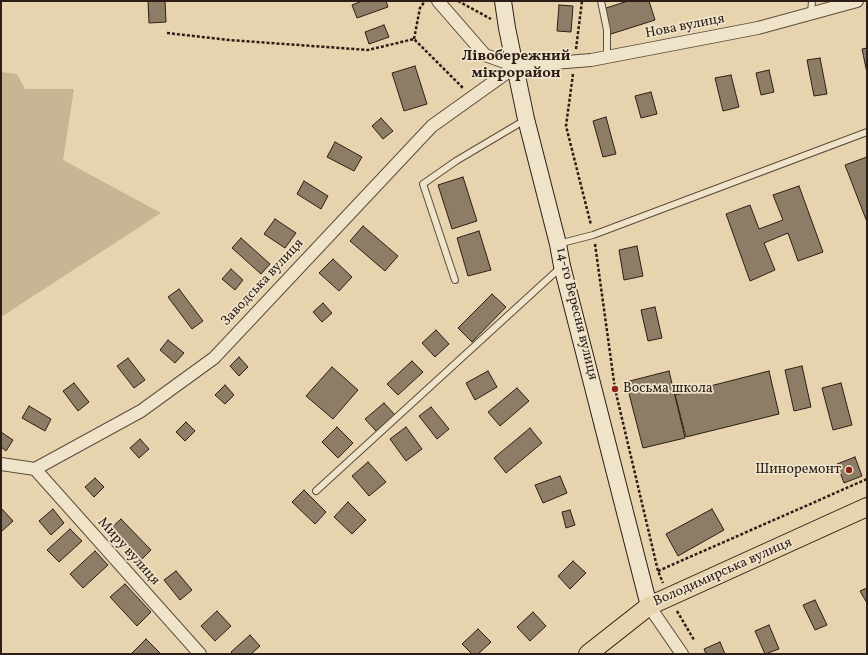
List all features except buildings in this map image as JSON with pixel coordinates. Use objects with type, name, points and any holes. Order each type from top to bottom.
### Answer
[{"type":"main road","name":"14-го Вересня вулиця","points":[[503,1],[507,28],[526,119],[649,606]]},
{"type":"main road","name":"Володимирська вулиця","points":[[588,654],[649,606],[867,507]]},
{"type":"street","points":[[438,1],[485,55],[516,66]]},
{"type":"street","name":"Нова вулиця","points":[[516,66],[591,60],[607,57],[758,28],[857,1]]},
{"type":"street","name":"Заводська вулиця","points":[[35,469],[141,411],[214,358],[432,126],[516,66]]},
{"type":"street","points":[[1,464],[35,469]]},
{"type":"street","name":"Миру вулиця","points":[[35,469],[200,654]]},
{"type":"street","name":"14-го Вересня вулиця","points":[[649,606],[682,654]]},
{"type":"lane","points":[[601,1],[607,30],[607,57]]},
{"type":"lane","points":[[811,13],[812,1]]},
{"type":"lane","points":[[455,280],[423,184],[456,161],[526,119]]},
{"type":"lane","points":[[558,244],[593,235],[867,132]]},
{"type":"lane","points":[[316,491],[562,266]]},
{"type":"path","points":[[414,40],[420,8],[426,1]]},
{"type":"path","points":[[458,1],[507,28]]},
{"type":"path","points":[[575,61],[582,1]]},
{"type":"path","points":[[167,33],[229,40],[368,50],[414,40]]},
{"type":"path","points":[[414,40],[472,97]]},
{"type":"path","points":[[615,389],[658,571],[867,479]]},
{"type":"shaded area","points":[[1,72],[17,74],[25,89],[74,89],[63,160],[161,213],[1,317]]},
{"type":"place","name":"Восьма школа","points":[[615,389]]},
{"type":"place","name":"Шиноремонт","points":[[849,470]]},
{"type":"district","name":"Лівобережний мікрорайон","points":[[516,66]]}]
